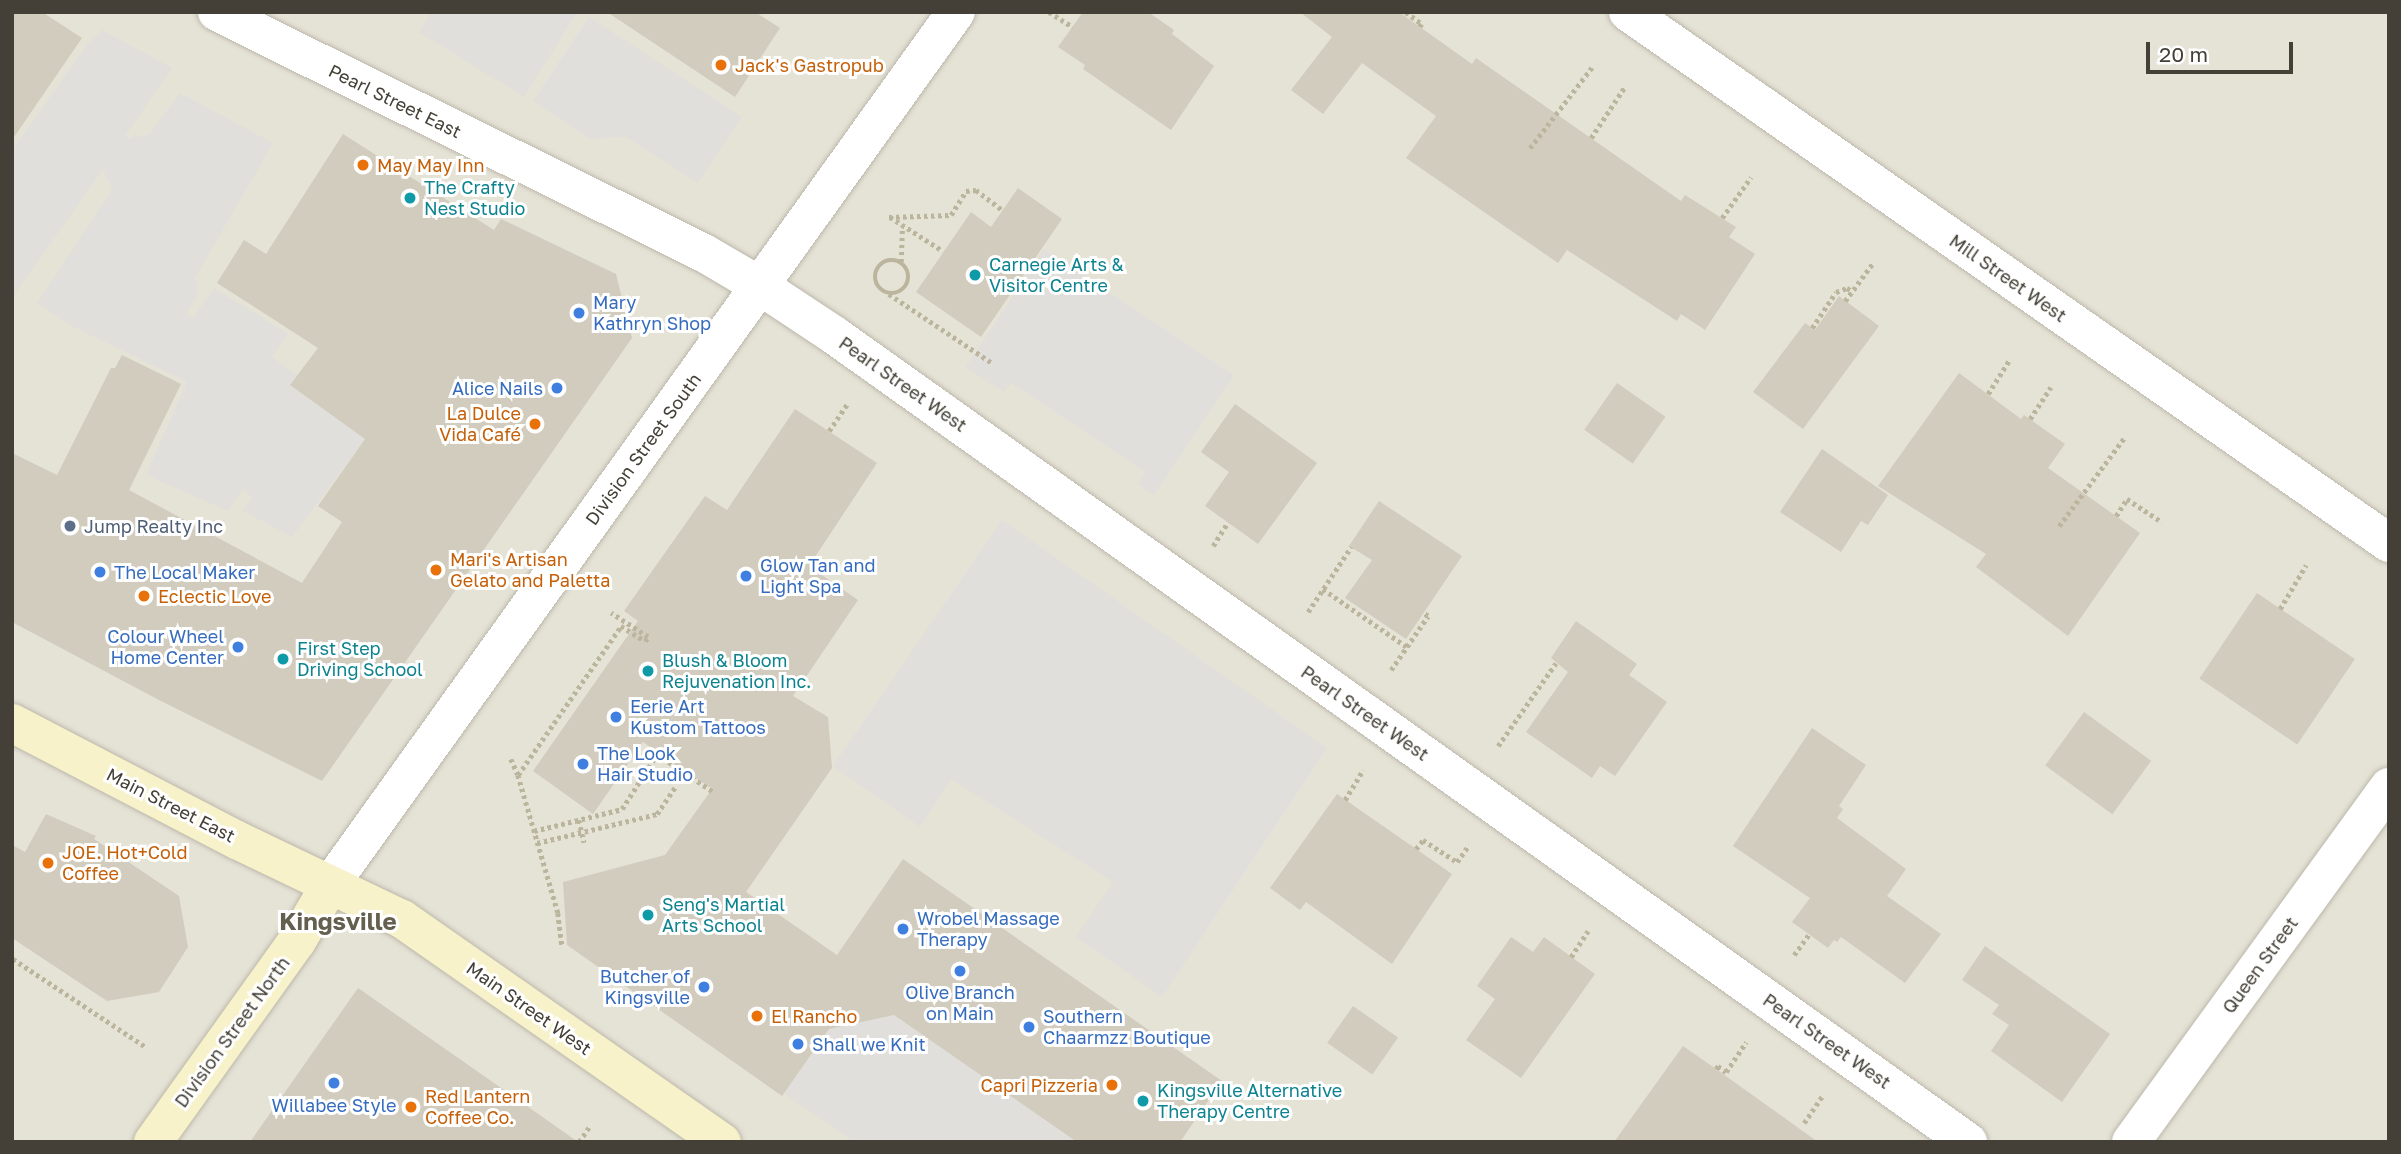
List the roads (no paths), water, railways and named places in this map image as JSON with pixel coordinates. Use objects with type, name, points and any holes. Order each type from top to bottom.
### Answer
[{"type":"main road","name":"Main Street East","points":[[12,723],[330,885]]},
{"type":"main road","name":"Division Street North","points":[[153,1142],[297,942],[330,885]]},
{"type":"main road","name":"Main Street West","points":[[330,885],[402,919],[722,1142]]},
{"type":"street","name":"Pearl Street East","points":[[217,12],[704,253],[760,286]]},
{"type":"street","name":"Division Street South","points":[[330,885],[956,12]]},
{"type":"street","name":"Mill Street West","points":[[1628,12],[2389,543]]},
{"type":"street","name":"Pearl Street West","points":[[760,286],[834,335],[1968,1142]]},
{"type":"street","name":"Queen Street","points":[[2131,1142],[2389,787]]},
{"type":"place","name":"Jack's Gastropub","points":[[721,65]]},
{"type":"place","name":"May May Inn","points":[[363,165]]},
{"type":"place","name":"The Crafty Nest Studio","points":[[410,198]]},
{"type":"place","name":"Carnegie Arts & Visitor Centre","points":[[975,275]]},
{"type":"place","name":"Mary Kathryn Shop","points":[[579,313]]},
{"type":"place","name":"Alice Nails","points":[[557,388]]},
{"type":"place","name":"La Dulce Vida Café","points":[[535,424]]},
{"type":"place","name":"Jump Realty Inc","points":[[70,526]]},
{"type":"place","name":"Mari's Artisan Gelato and Paletta","points":[[436,570]]},
{"type":"place","name":"The Local Maker","points":[[100,572]]},
{"type":"place","name":"Glow Tan and Light Spa","points":[[746,576]]},
{"type":"place","name":"Eclectic Love","points":[[144,596]]},
{"type":"place","name":"Colour Wheel Home Center","points":[[238,647]]},
{"type":"place","name":"First Step Driving School","points":[[283,659]]},
{"type":"place","name":"Blush & Bloom Rejuvenation Inc.","points":[[648,671]]},
{"type":"place","name":"Eerie Art Kustom Tattoos","points":[[616,717]]},
{"type":"place","name":"The Look Hair Studio","points":[[583,764]]},
{"type":"place","name":"JOE. Hot+Cold Coffee","points":[[48,863]]},
{"type":"place","name":"Seng's Martial Arts School","points":[[648,915]]},
{"type":"place","name":"Wrobel Massage Therapy","points":[[903,929]]},
{"type":"place","name":"Olive Branch on Main","points":[[960,971]]},
{"type":"place","name":"Butcher of Kingsville","points":[[704,987]]},
{"type":"place","name":"El Rancho","points":[[757,1016]]},
{"type":"place","name":"Southern Chaarmzz Boutique","points":[[1029,1027]]},
{"type":"place","name":"Shall we Knit","points":[[798,1044]]},
{"type":"place","name":"Willabee Style","points":[[334,1083]]},
{"type":"place","name":"Capri Pizzeria","points":[[1112,1085]]},
{"type":"place","name":"Kingsville Alternative Therapy Centre","points":[[1143,1101]]},
{"type":"place","name":"Red Lantern Coffee Co.","points":[[411,1107]]},
{"type":"district","name":"Kingsville","points":[[338,921]]}]
